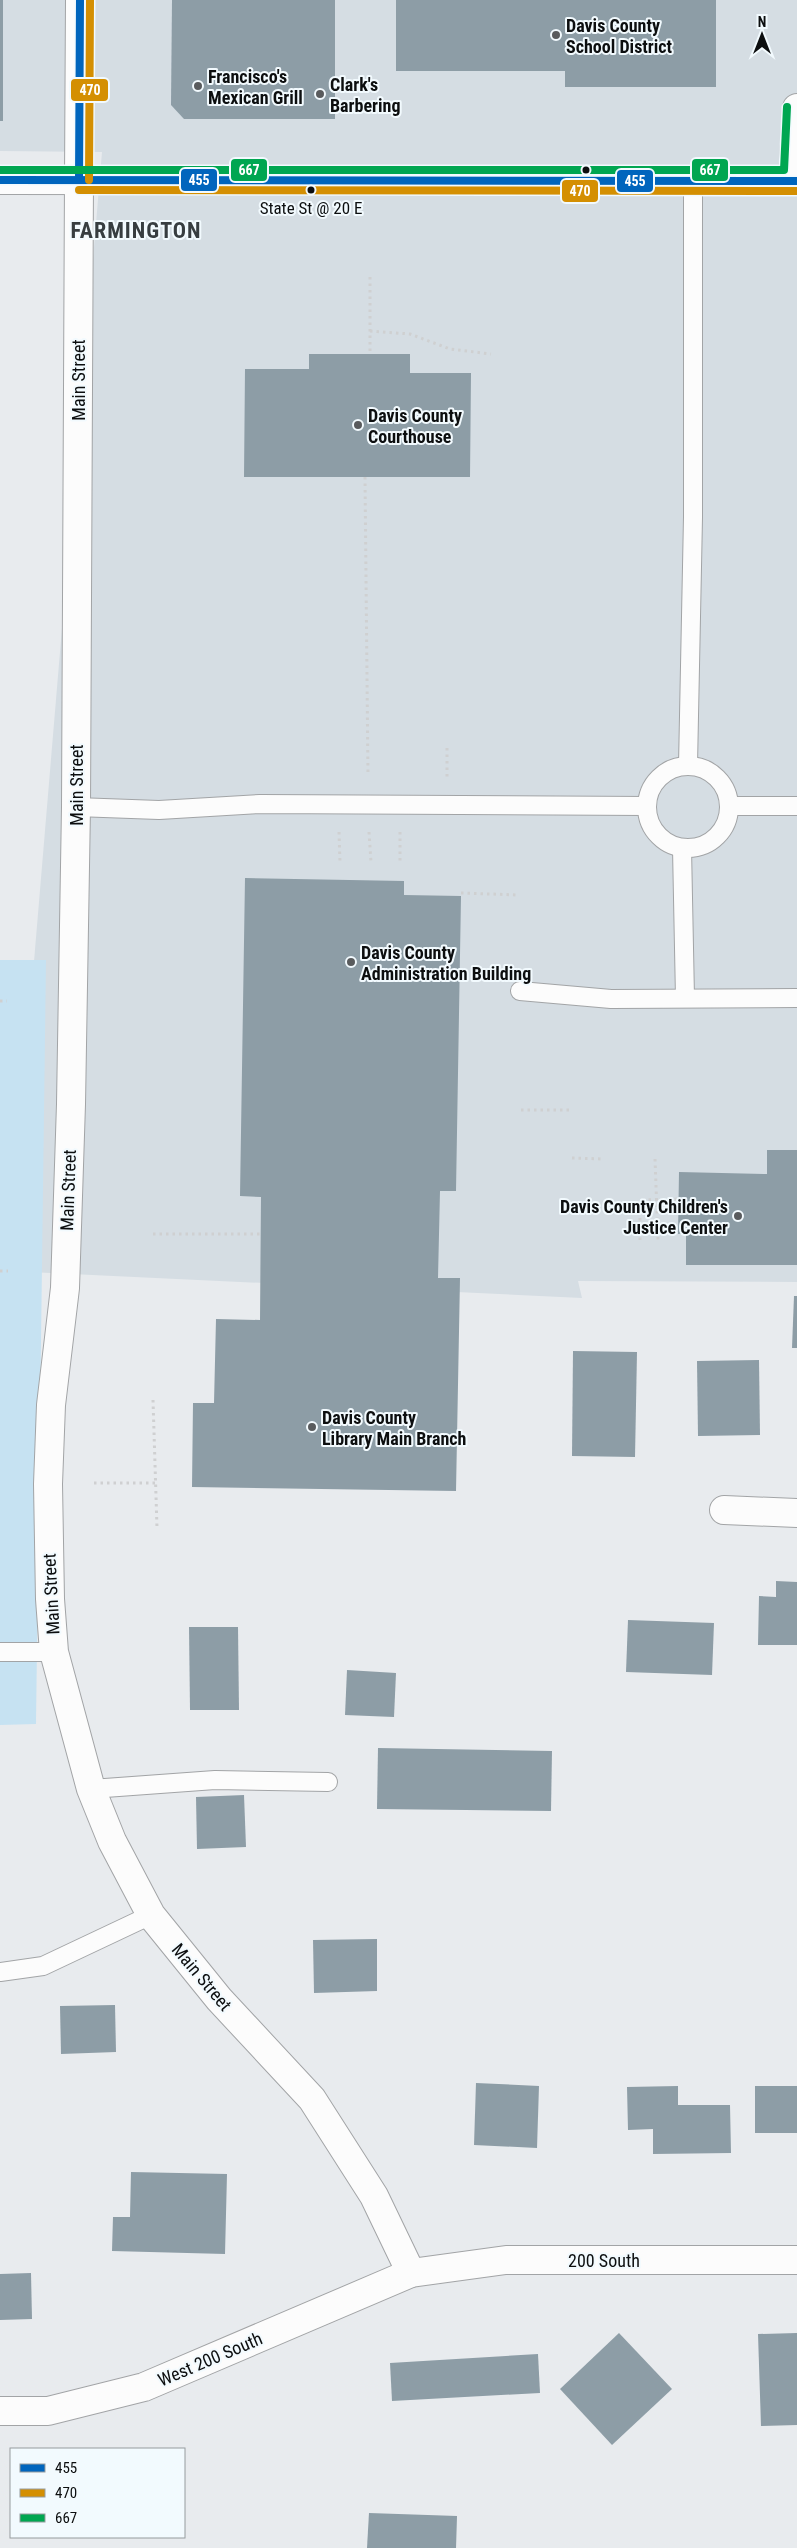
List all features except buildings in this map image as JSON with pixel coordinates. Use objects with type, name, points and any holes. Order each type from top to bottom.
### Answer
[{"type":"street","name":"Main Street","points":[[80,0],[76,806],[65,1288],[51,1405],[48,1474],[50,1599],[54,1652],[91,1788],[112,1841],[152,1915],[219,1999],[312,2099],[374,2196],[411,2273]]},
{"type":"street","points":[[0,180],[795,181],[797,108]]},
{"type":"street","points":[[724,1510],[797,1513]]},
{"type":"street","name":"200 South","points":[[411,2273],[506,2260],[797,2260]]},
{"type":"street","name":"West 200 South","points":[[0,2411],[48,2411],[144,2387],[411,2273]]},
{"type":"lane","points":[[688,766],[693,517],[693,180]]},
{"type":"lane","points":[[688,766],[700,767],[721,782],[730,806],[728,818],[716,838],[705,844],[682,848],[670,844],[657,833],[648,818],[647,806],[649,794],[664,774],[688,766]]},
{"type":"lane","points":[[76,806],[159,810],[260,804],[647,806]]},
{"type":"lane","points":[[730,806],[797,806]]},
{"type":"lane","points":[[682,848],[685,998]]},
{"type":"lane","points":[[520,991],[611,999],[797,998]]},
{"type":"lane","points":[[0,1652],[54,1652]]},
{"type":"lane","points":[[91,1788],[215,1780],[328,1782]]},
{"type":"lane","points":[[0,1972],[43,1966],[152,1915]]},
{"type":"path","points":[[370,277],[370,354]]},
{"type":"path","points":[[370,331],[410,334],[450,349],[491,354]]},
{"type":"path","points":[[366,477],[368,776]]},
{"type":"path","points":[[369,830],[371,862]]},
{"type":"path","points":[[461,893],[519,895]]},
{"type":"path","points":[[0,1001],[7,1001]]},
{"type":"path","points":[[521,1110],[572,1110]]},
{"type":"path","points":[[572,1158],[604,1159]]},
{"type":"path","points":[[655,1159],[658,1240]]},
{"type":"path","points":[[640,1240],[640,1208],[644,1200],[679,1199]]},
{"type":"path","points":[[153,1234],[261,1234]]},
{"type":"path","points":[[0,1271],[8,1271]]},
{"type":"path","points":[[153,1400],[157,1528]]},
{"type":"path","points":[[94,1483],[155,1484]]},
{"type":"shaded area","points":[[0,0],[797,0],[797,1282],[578,1281],[582,1298],[8,1271],[102,152],[0,151]]},
{"type":"shaded area","points":[[0,960],[46,960],[36,1724],[0,1725]]},
{"type":"transit line","name":"455","points":[[79,180],[80,0]]},
{"type":"transit line","name":"470","points":[[89,180],[90,0]]},
{"type":"transit line","name":"667","points":[[0,170],[784,170],[787,107]]},
{"type":"transit line","name":"455","points":[[0,180],[797,181]]},
{"type":"transit line","name":"470","points":[[79,190],[797,191]]},
{"type":"place","name":"Davis County School District","points":[[556,35]]},
{"type":"place","name":"Francisco's Mexican Grill","points":[[198,86]]},
{"type":"place","name":"Clark's Barbering","points":[[320,94]]},
{"type":"place","name":"State St @ 20 E","points":[[311,190]]},
{"type":"place","name":"Davis County Courthouse","points":[[358,425]]},
{"type":"place","name":"Davis County Administration Building","points":[[351,962]]},
{"type":"place","name":"Davis County Children's Justice Center","points":[[738,1216]]},
{"type":"place","name":"Davis County Library Main Branch","points":[[312,1427]]},
{"type":"district","name":"FARMINGTON","points":[[136,230]]}]
